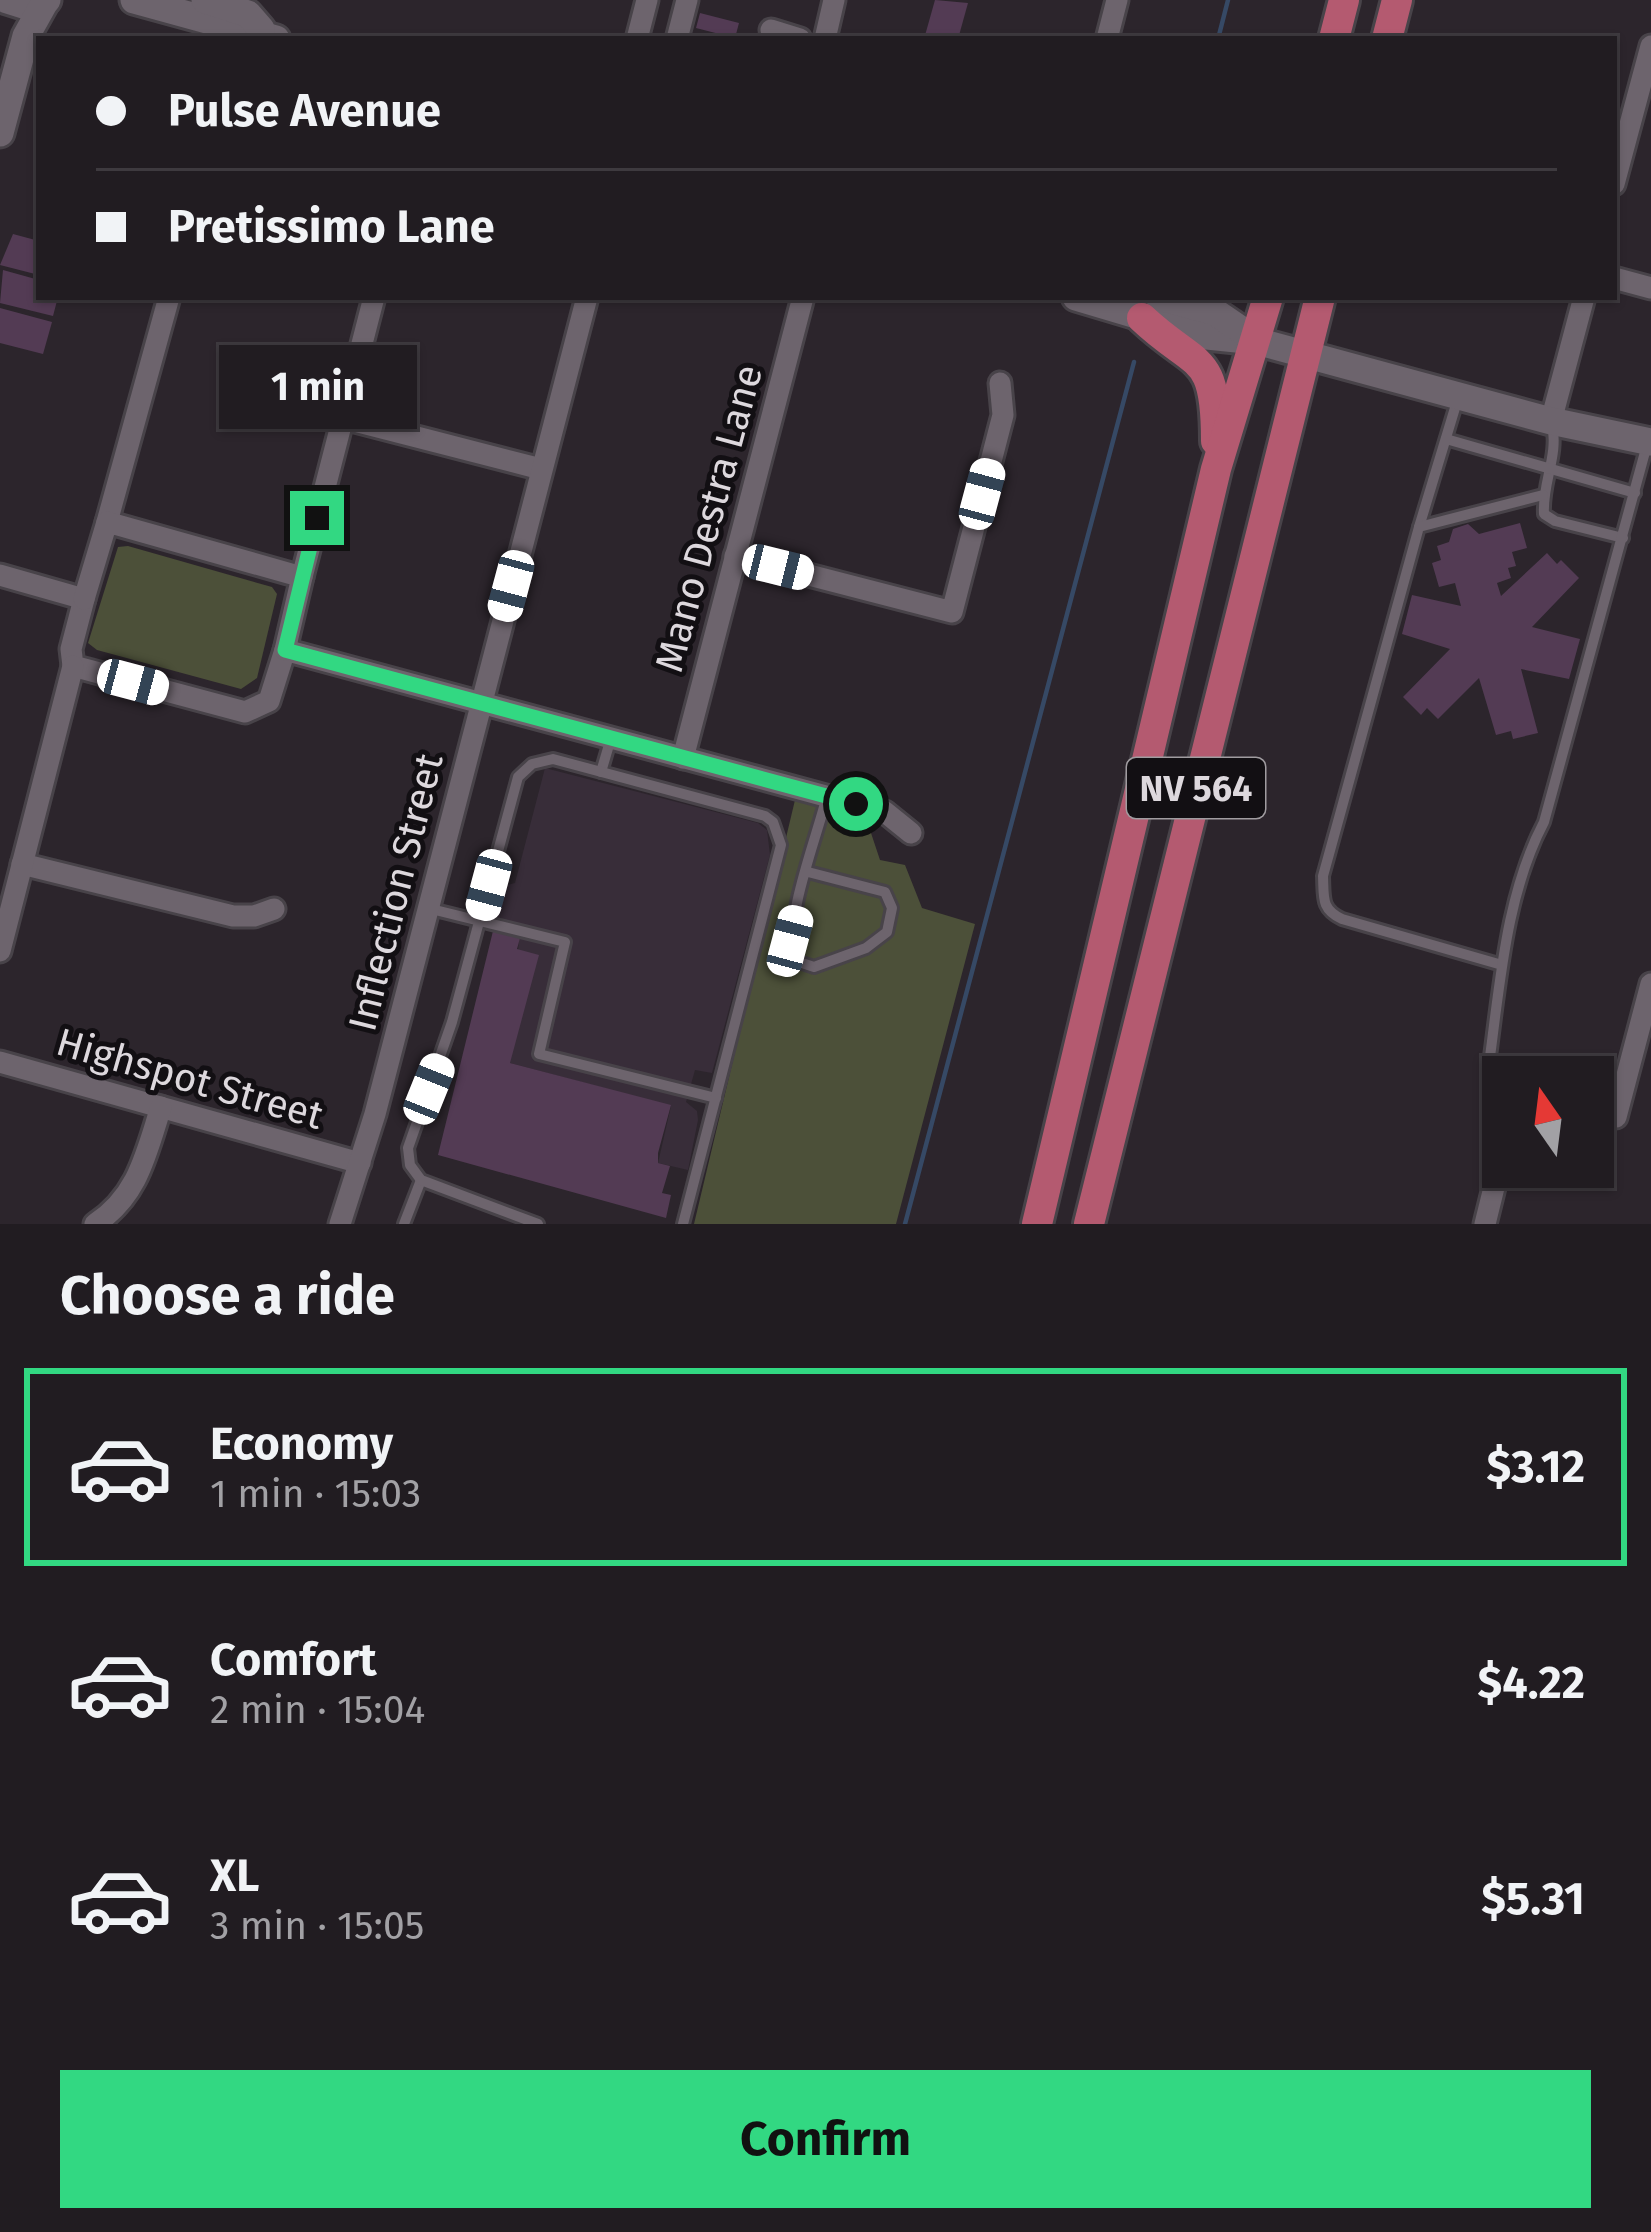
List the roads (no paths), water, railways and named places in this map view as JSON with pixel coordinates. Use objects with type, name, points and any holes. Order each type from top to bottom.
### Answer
[{"type":"main road","points":[[1335,36],[1344,0]]},
{"type":"main road","points":[[1388,36],[1396,0]]},
{"type":"main road","name":"NV 564","points":[[1037,1224],[1216,469],[1267,300]]},
{"type":"main road","name":"NV 564","points":[[1089,1224],[1319,300]]},
{"type":"main road","points":[[1151,308],[1165,340],[1193,355],[1208,374],[1215,399],[1216,469]]},
{"type":"street","points":[[7,0],[26,6],[46,1]]},
{"type":"street","points":[[134,0],[265,36]]},
{"type":"street","points":[[206,0],[248,14],[270,36]]},
{"type":"street","points":[[638,36],[647,0]]},
{"type":"street","points":[[678,36],[687,0]]},
{"type":"street","points":[[826,36],[834,0]]},
{"type":"street","points":[[1108,36],[1117,0]]},
{"type":"street","points":[[0,133],[26,36],[46,1]]},
{"type":"street","points":[[771,30],[790,36]]},
{"type":"street","points":[[1617,173],[1651,46]]},
{"type":"street","points":[[1617,279],[1651,288]]},
{"type":"street","points":[[0,950],[73,666],[70,650],[168,300]]},
{"type":"street","points":[[73,666],[245,712],[269,701],[373,300]]},
{"type":"street","name":"Inflection Street","points":[[340,1224],[428,908],[586,300]]},
{"type":"street","name":"Mano Destra Lane","points":[[683,758],[802,300]]},
{"type":"street","points":[[1096,300],[1151,308],[1207,335],[1256,340],[1551,421],[1649,442]]},
{"type":"street","points":[[1551,421],[1583,300]]},
{"type":"street","points":[[735,556],[952,612],[1003,415],[1000,383]]},
{"type":"street","points":[[343,418],[541,469]]},
{"type":"street","points":[[107,522],[302,577]]},
{"type":"street","points":[[0,575],[84,599]]},
{"type":"street","points":[[285,650],[885,812],[911,833]]},
{"type":"street","points":[[22,864],[233,916],[274,909]]},
{"type":"street","points":[[1614,1117],[1651,984]]},
{"type":"street","name":"Highspot Street","points":[[0,1062],[360,1163]]},
{"type":"street","points":[[95,1224],[116,1211],[129,1195],[140,1175],[160,1107]]},
{"type":"street","points":[[1485,1224],[1494,1188]]},
{"type":"lane","points":[[1459,396],[1324,876],[1324,905],[1342,920],[1502,965]]},
{"type":"lane","points":[[1551,421],[1556,445],[1543,495],[1544,514],[1623,538]]},
{"type":"lane","points":[[1447,439],[1634,494]]},
{"type":"lane","points":[[1490,1056],[1502,965],[1528,853],[1544,823],[1649,442]]},
{"type":"lane","points":[[1419,527],[1543,495]]},
{"type":"lane","points":[[601,772],[611,738]]},
{"type":"lane","points":[[538,1224],[421,1180],[410,1165],[408,1148],[439,1065],[518,777],[538,760],[553,759],[765,817],[778,833],[781,845],[682,1224]]},
{"type":"lane","points":[[808,872],[885,892],[892,908],[887,932],[866,948],[814,967],[793,960],[790,941],[827,796]]},
{"type":"lane","points":[[428,908],[565,942],[539,1054],[716,1098]]},
{"type":"lane","points":[[404,1224],[421,1180]]},
{"type":"waterway","points":[[1219,36],[1228,0]]},
{"type":"waterway","points":[[905,1224],[1134,362]]}]
